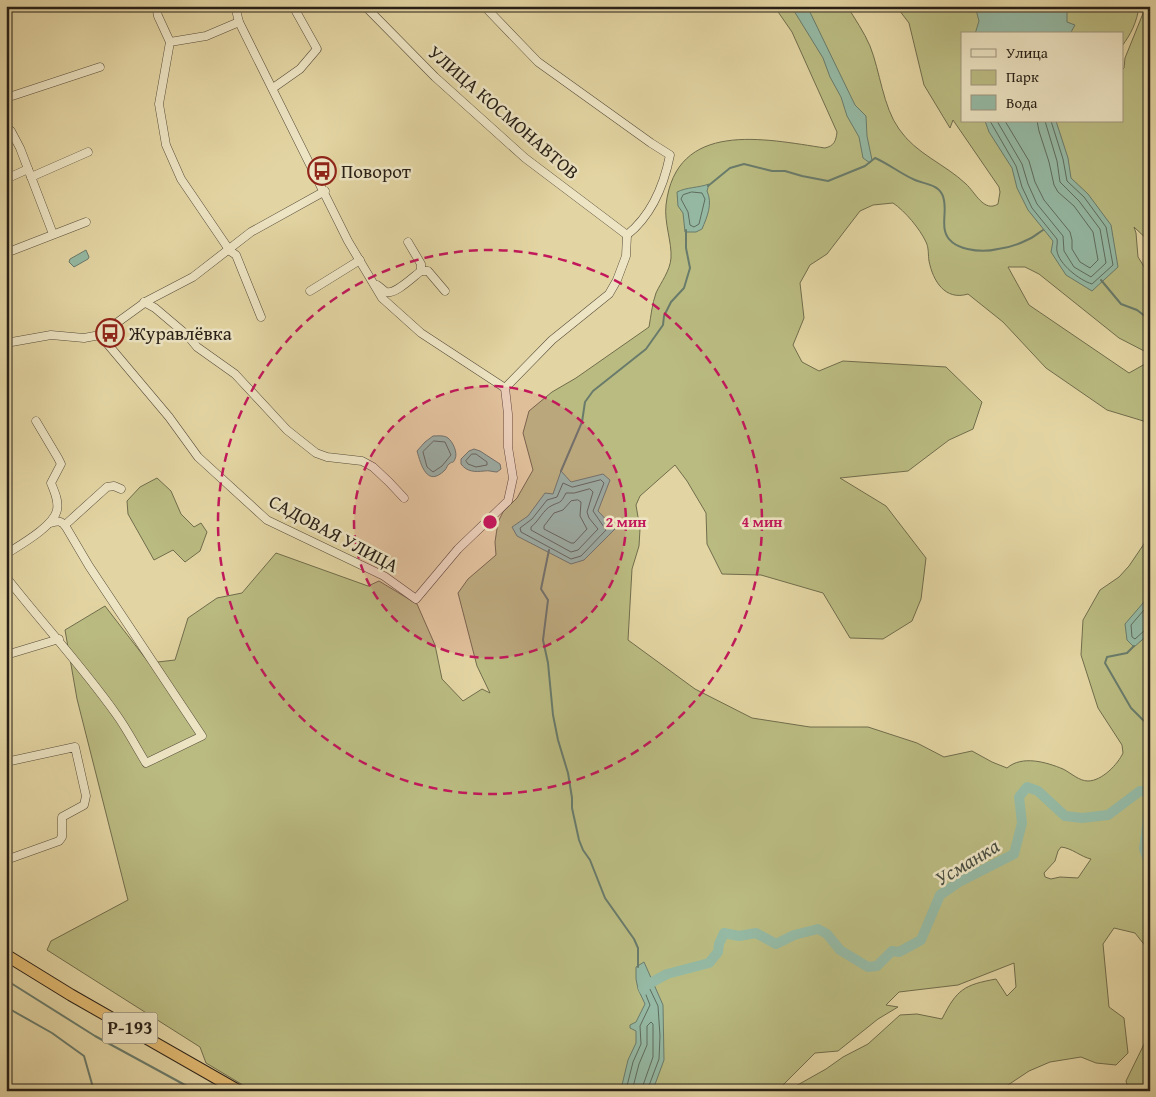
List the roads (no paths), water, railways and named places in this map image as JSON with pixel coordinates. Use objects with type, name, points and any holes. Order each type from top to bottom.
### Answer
[{"type":"highway","name":"Р-193","points":[[6,955],[70,995],[239,1091]]},
{"type":"street","points":[[156,6],[158,16],[170,42],[159,104],[166,145],[181,179],[230,251],[236,255],[262,317]]},
{"type":"street","points":[[235,6],[239,22],[325,191],[348,241],[382,298],[421,333],[505,388],[552,340],[609,294],[618,280],[626,256],[627,235],[634,230],[654,203],[666,175],[670,155],[538,62],[484,6]]},
{"type":"street","points":[[272,88],[300,69],[317,49],[293,6]]},
{"type":"street","name":"УЛИЦА КОСМОНАВТОВ","points":[[366,6],[435,77],[525,158],[627,235]]},
{"type":"street","points":[[170,42],[206,36],[239,22]]},
{"type":"street","points":[[6,98],[100,67]]},
{"type":"street","points":[[6,127],[20,148],[53,234]]},
{"type":"street","points":[[31,177],[88,152]]},
{"type":"street","points":[[6,179],[28,169]]},
{"type":"street","points":[[6,343],[52,335],[84,338],[100,335],[144,302],[193,277],[230,251],[251,232],[325,191]]},
{"type":"street","points":[[6,253],[86,222]]},
{"type":"street","points":[[408,242],[421,264],[420,271]]},
{"type":"street","points":[[310,291],[360,260]]},
{"type":"street","points":[[375,285],[378,285],[384,291],[390,292],[396,290],[420,271],[428,271],[445,291]]},
{"type":"street","points":[[144,302],[155,308],[188,336],[197,347],[235,374],[287,430],[316,453],[327,457],[362,461],[373,467],[404,498]]},
{"type":"street","name":"САДОВАЯ УЛИЦА","points":[[100,335],[198,456],[267,520],[384,576],[416,599],[458,549],[508,501],[513,478],[508,448],[508,414],[505,388]]},
{"type":"street","points":[[36,421],[60,464],[51,482],[57,498],[57,511],[50,523]]},
{"type":"street","points":[[65,525],[107,487],[114,486],[121,489]]},
{"type":"street","points":[[6,554],[50,523],[62,522],[202,736],[146,763],[117,715],[59,639],[6,577]]},
{"type":"street","points":[[6,655],[59,639]]},
{"type":"street","points":[[6,762],[75,747],[86,796],[84,805],[62,817],[62,838],[59,841],[6,860]]},
{"type":"water","points":[[791,6],[807,6],[855,105],[866,116],[867,136],[872,160],[870,163],[863,158],[859,137],[847,116],[841,97],[830,77],[823,58]]},
{"type":"water","points":[[975,6],[1067,6],[1067,22],[1075,25],[1071,32],[976,32],[979,21]]},
{"type":"water","points":[[985,122],[1056,122],[1068,158],[1071,178],[1088,194],[1111,225],[1118,267],[1092,291],[1066,275],[1051,252],[1053,241],[1028,210],[1017,188],[1012,168],[989,132]]},
{"type":"water","points":[[709,184],[707,191],[709,206],[702,229],[696,232],[685,232],[683,213],[678,206],[677,192]]},
{"type":"water","points":[[86,250],[88,259],[74,267],[69,262],[70,259]]},
{"type":"water","points":[[433,436],[448,438],[456,454],[453,462],[448,464],[439,475],[434,477],[429,476],[423,468],[417,451]]},
{"type":"water","points":[[474,449],[500,464],[501,469],[497,472],[466,469],[461,464],[461,459]]},
{"type":"water","points":[[561,471],[571,482],[603,474],[610,480],[598,511],[615,529],[584,560],[571,564],[517,536],[512,527],[528,516],[545,493],[553,494]]},
{"type":"water","points":[[1150,595],[1150,633],[1134,647],[1127,640],[1125,624]]},
{"type":"water","points":[[644,962],[663,1005],[664,1060],[651,1091],[617,1091],[622,1085],[628,1060],[636,1043],[636,1031],[630,1028],[630,1025],[636,1022],[645,1004],[638,989],[636,979],[636,967]]},
{"type":"waterway","points":[[708,186],[730,168],[744,164],[828,181],[865,166],[875,158],[910,178],[934,186],[940,191],[945,203],[945,231],[948,238],[960,247],[984,251],[1002,248],[1029,239],[1043,230]]},
{"type":"waterway","points":[[561,471],[582,422],[585,402],[593,391],[646,349],[663,325],[664,316],[671,302],[684,288],[690,268],[686,248],[686,230]]},
{"type":"waterway","points":[[1101,280],[1121,304],[1137,310],[1150,320]]},
{"type":"waterway","points":[[549,550],[541,589],[548,600],[543,640],[548,663],[553,715],[568,773],[572,808],[579,840],[590,860],[605,898],[634,939],[638,948],[638,967]]},
{"type":"waterway","points":[[1134,646],[1127,653],[1107,657],[1105,663],[1131,708],[1150,727]]},
{"type":"waterway","name":"Усманка","points":[[644,990],[643,987],[667,974],[709,963],[718,952],[724,933],[739,936],[756,933],[776,944],[794,935],[818,929],[827,934],[840,950],[868,967],[877,966],[892,951],[899,952],[921,940],[940,895],[959,882],[1014,854],[1022,823],[1019,797],[1027,787],[1038,791],[1065,816],[1082,818],[1108,815],[1140,791],[1150,792]]},
{"type":"waterway","points":[[1150,803],[1144,849],[1150,865]]},
{"type":"waterway","points":[[6,980],[95,1036],[196,1091]]},
{"type":"waterway","points":[[6,1007],[52,1033],[84,1056],[94,1091]]},
{"type":"place","name":"Поворот","points":[[322,171]]},
{"type":"place","name":"Журавлёвка","points":[[110,333]]}]
